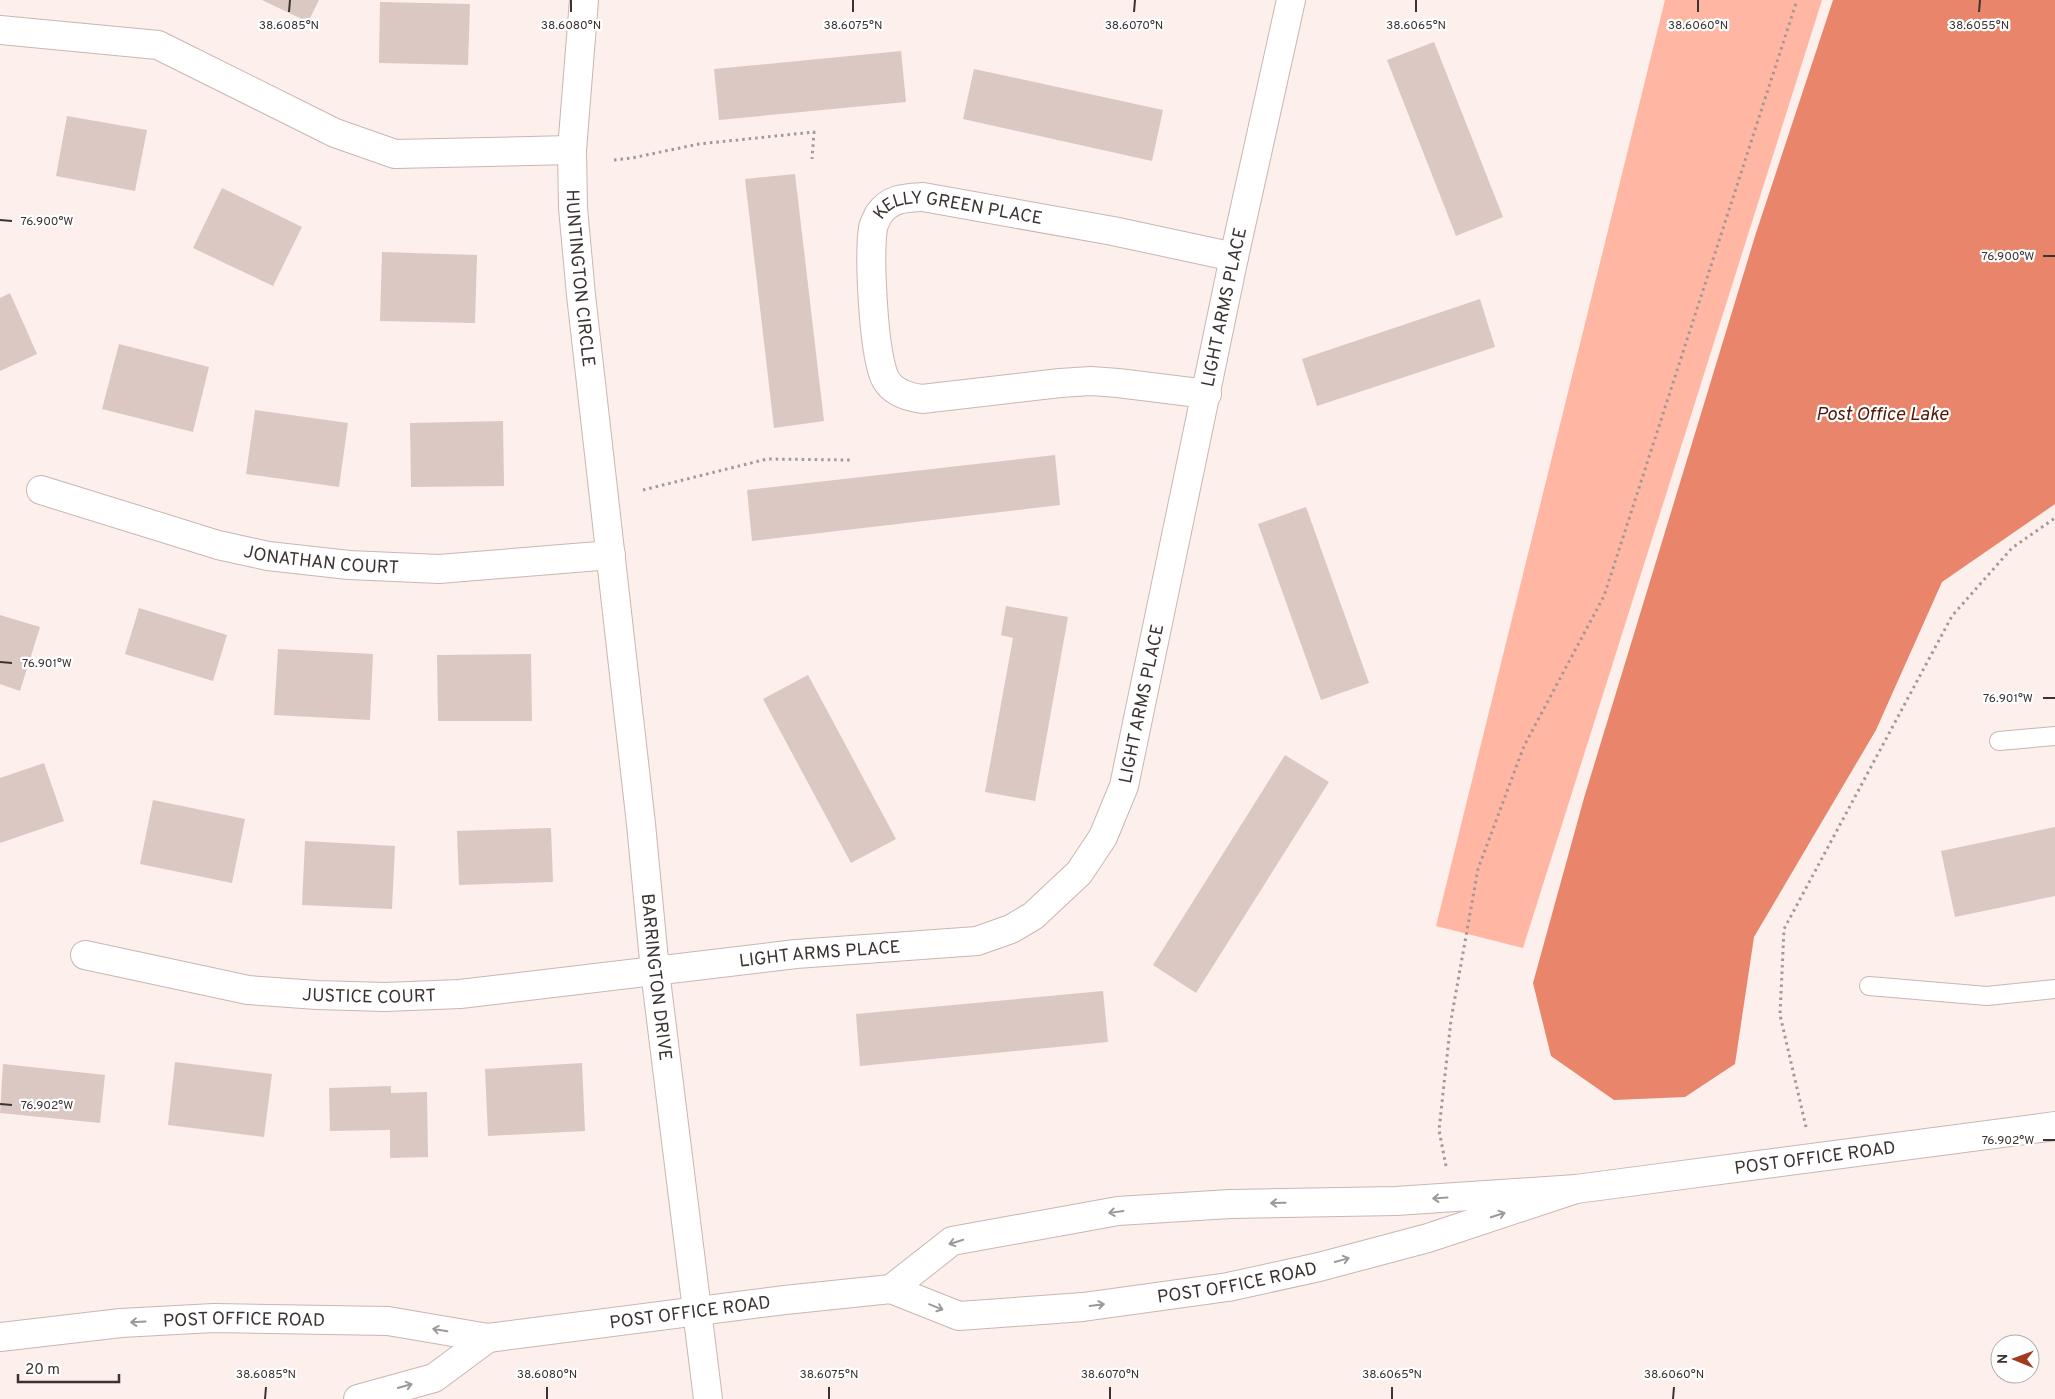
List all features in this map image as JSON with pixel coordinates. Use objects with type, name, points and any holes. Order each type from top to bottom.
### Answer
[{"type":"street","name":"HUNTINGTON CIRCLE","points":[[584,0],[572,150],[573,208],[611,556]]},
{"type":"street","name":"LIGHT ARMS PLACE","points":[[655,971],[796,954],[977,941],[1011,929],[1033,916],[1079,873],[1102,837],[1124,786],[1207,394],[1234,256],[1290,4]]},
{"type":"street","points":[[0,30],[158,45],[335,134],[395,154],[572,150]]},
{"type":"street","name":"KELLY GREEN PLACE","points":[[1207,394],[1091,381],[922,399],[907,397],[886,380],[880,360],[871,269],[873,226],[880,213],[890,203],[901,198],[923,197],[1113,231],[1234,256]]},
{"type":"street","name":"JONATHAN COURT","points":[[41,490],[218,545],[268,556],[349,565],[439,569],[611,556]]},
{"type":"street","name":"BARRINGTON DRIVE","points":[[611,556],[640,815],[655,971],[696,1312],[701,1329],[708,1399]]},
{"type":"street","name":"JUSTICE COURT","points":[[85,955],[248,990],[385,997],[460,994],[655,971]]},
{"type":"street","name":"POST OFFICE ROAD","points":[[891,1289],[952,1241],[1118,1211],[1230,1204],[1396,1201],[1576,1189],[2055,1126]]},
{"type":"street","name":"POST OFFICE ROAD","points":[[0,1337],[121,1323],[214,1318],[388,1321],[488,1338],[785,1300],[891,1289],[959,1316],[1082,1307],[1148,1300],[1228,1287],[1319,1267],[1428,1238],[1576,1189]]},
{"type":"street","name":"POST OFFICE ROAD","points":[[358,1399],[434,1378],[488,1338]]},
{"type":"lane","points":[[1999,742],[2055,736]]},
{"type":"lane","points":[[1869,986],[1987,996],[2055,989]]},
{"type":"path","points":[[1449,1171],[1444,1163],[1439,1130],[1451,1020],[1478,868],[1524,746],[1604,596],[1797,0]]},
{"type":"path","points":[[614,160],[699,144],[814,132],[812,160]]},
{"type":"path","points":[[643,490],[767,459],[851,460]]},
{"type":"path","points":[[1808,1134],[1780,1015],[1784,929],[1952,616],[2012,548],[2055,518]]},
{"type":"shaded area","points":[[1665,0],[1822,0],[1523,948],[1436,926]]},
{"type":"water","name":"Post Office Lake","points":[[1833,0],[2055,0],[2055,504],[1942,582],[1876,730],[1754,937],[1735,1064],[1685,1097],[1614,1100],[1551,1056],[1533,983],[1584,798],[1756,233]]},
{"type":"building","points":[[262,0],[319,0],[308,22]]},
{"type":"building","points":[[380,2],[470,4],[468,65],[379,63]]},
{"type":"building","points":[[1434,42],[1503,217],[1456,236],[1387,60]]},
{"type":"building","points":[[901,51],[906,102],[719,120],[714,69]]},
{"type":"building","points":[[974,69],[1163,110],[1152,161],[963,119]]},
{"type":"building","points":[[67,116],[147,130],[135,191],[56,176]]},
{"type":"building","points":[[795,174],[824,421],[774,428],[745,179]]},
{"type":"building","points":[[222,188],[302,227],[273,286],[193,248]]},
{"type":"building","points":[[382,252],[477,255],[475,323],[380,321]]},
{"type":"building","points":[[10,293],[37,354],[0,371],[0,298]]},
{"type":"building","points":[[1480,299],[1495,347],[1317,406],[1302,359]]},
{"type":"building","points":[[119,344],[209,367],[193,432],[102,409]]},
{"type":"building","points":[[255,410],[348,423],[339,487],[246,474]]},
{"type":"building","points":[[503,421],[504,486],[411,487],[410,423]]},
{"type":"building","points":[[1055,455],[1060,505],[752,541],[747,490]]},
{"type":"building","points":[[1306,507],[1369,683],[1321,700],[1258,524]]},
{"type":"building","points":[[1006,606],[1068,617],[1035,801],[985,792],[1013,638],[1001,635]]},
{"type":"building","points":[[139,608],[227,635],[213,681],[125,654]]},
{"type":"building","points":[[0,615],[40,627],[20,691],[0,684]]},
{"type":"building","points":[[278,649],[373,654],[370,720],[274,715]]},
{"type":"building","points":[[531,654],[532,721],[438,721],[437,655]]},
{"type":"building","points":[[808,675],[896,839],[851,863],[763,699]]},
{"type":"building","points":[[1285,755],[1329,782],[1196,993],[1153,965]]},
{"type":"building","points":[[44,763],[64,821],[0,843],[0,778]]},
{"type":"building","points":[[153,800],[245,819],[232,883],[140,864]]},
{"type":"building","points":[[2055,827],[2055,896],[1955,917],[1941,851]]},
{"type":"building","points":[[551,828],[553,882],[459,885],[457,831]]},
{"type":"building","points":[[305,841],[395,846],[392,909],[302,905]]},
{"type":"building","points":[[1103,991],[1108,1042],[860,1066],[856,1014]]},
{"type":"building","points":[[175,1062],[272,1074],[264,1137],[168,1125]]},
{"type":"building","points":[[582,1063],[585,1131],[488,1136],[485,1069]]},
{"type":"building","points":[[3,1064],[105,1075],[100,1123],[0,1113]]},
{"type":"building","points":[[391,1086],[391,1093],[427,1092],[428,1157],[390,1158],[390,1130],[330,1131],[329,1088]]}]
